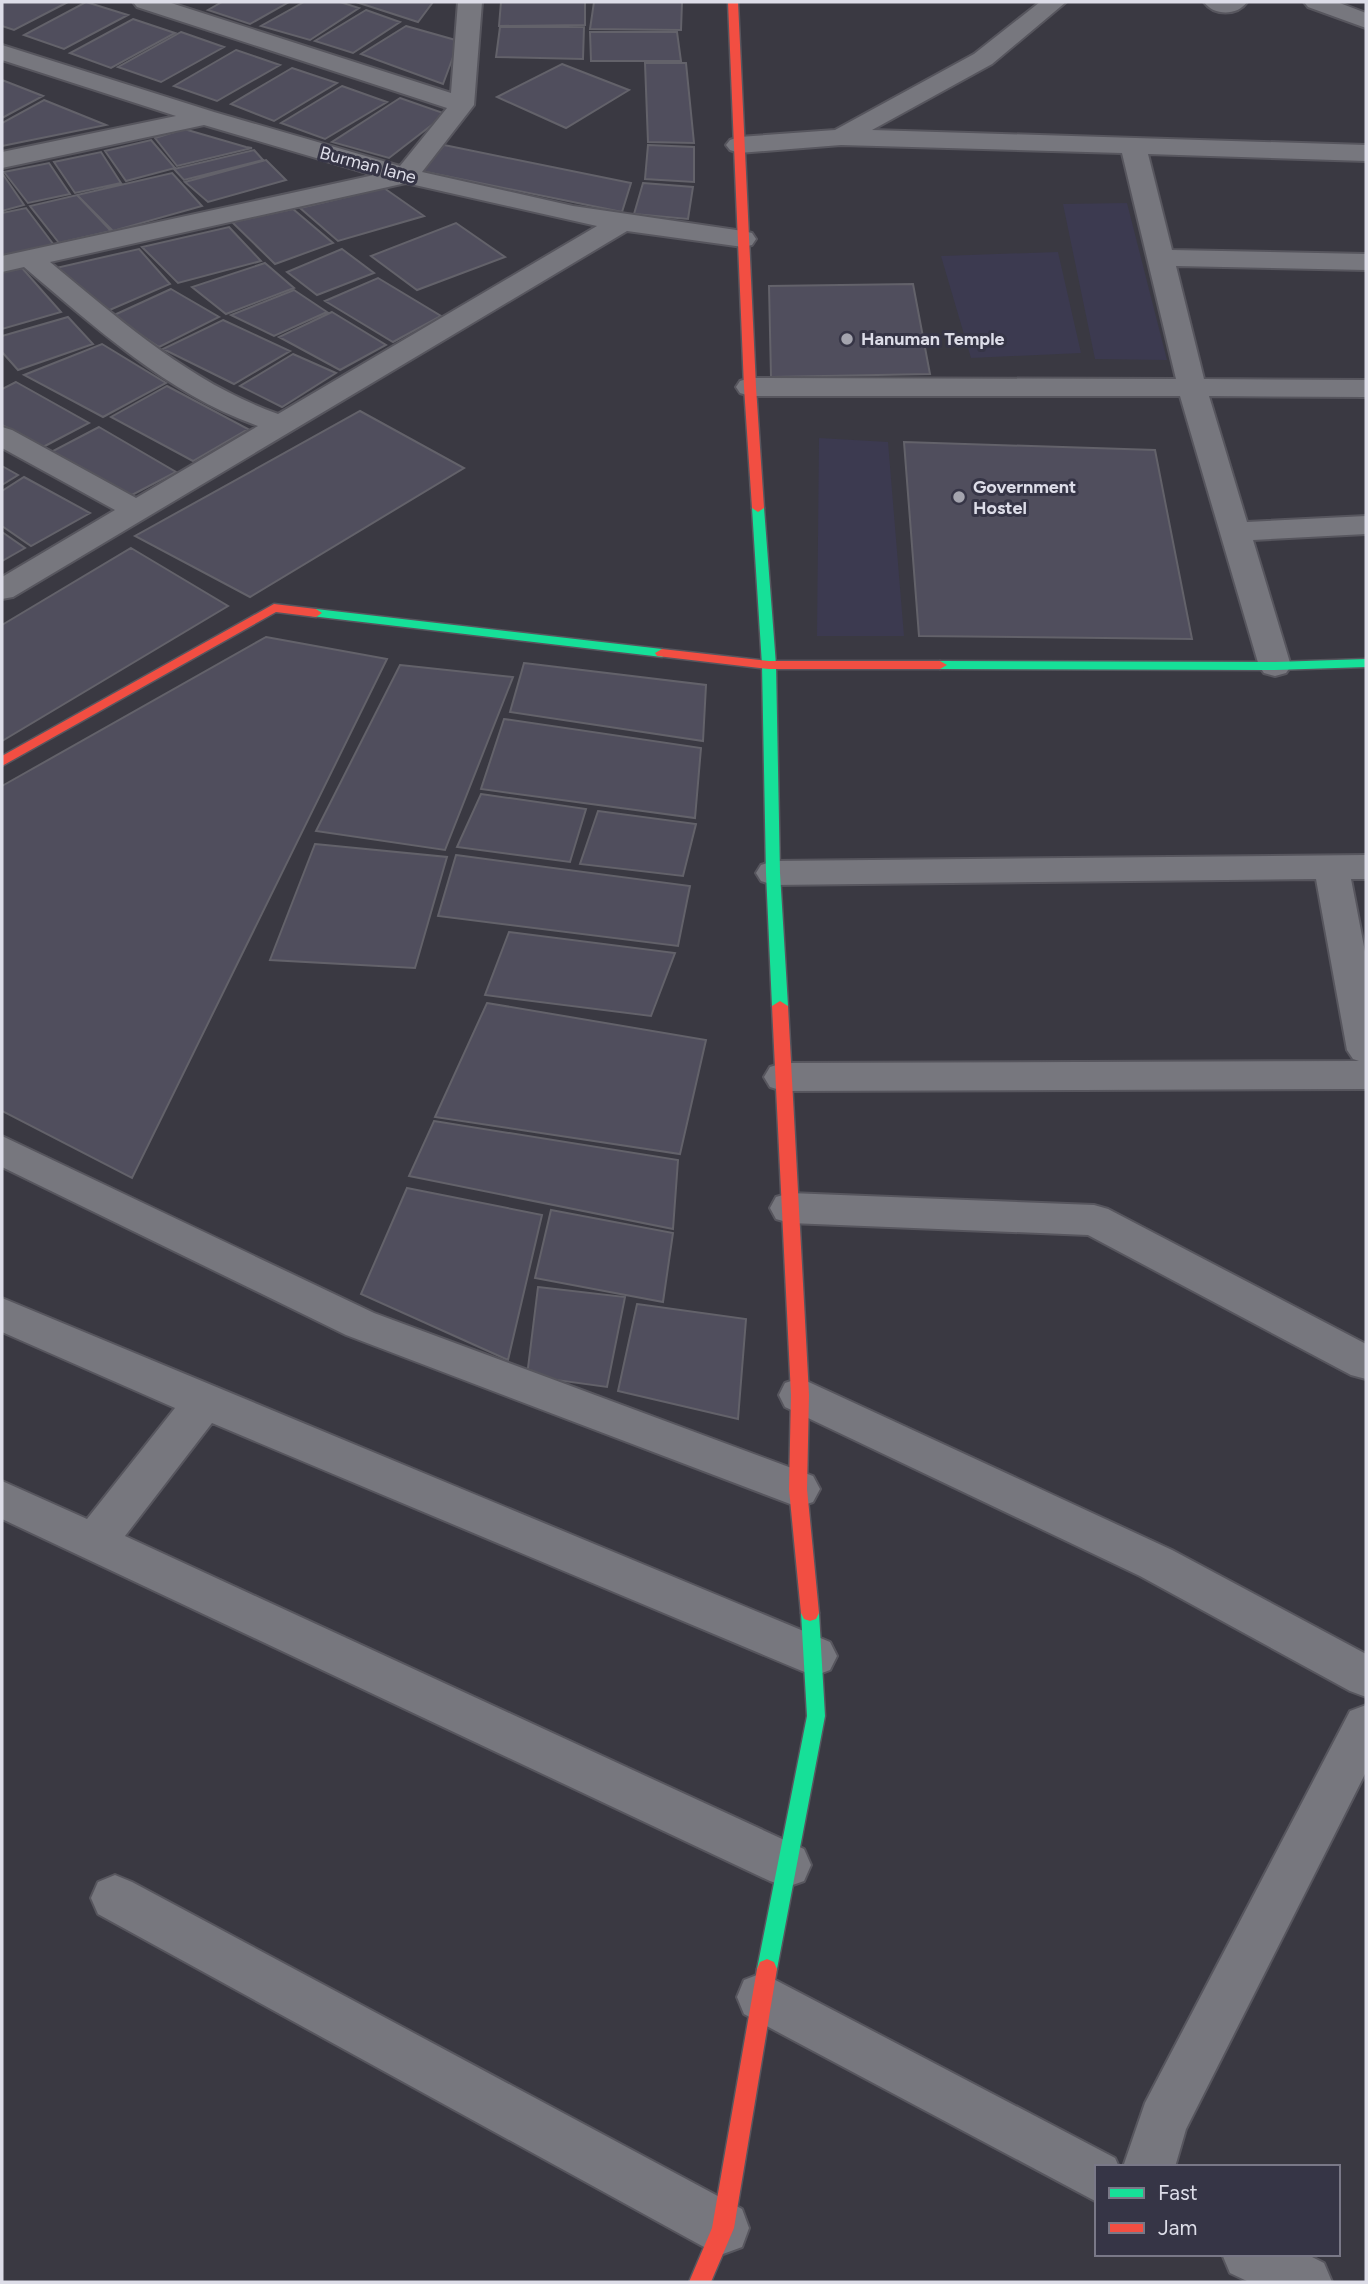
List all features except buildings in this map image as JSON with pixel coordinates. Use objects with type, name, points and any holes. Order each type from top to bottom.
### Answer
[{"type":"main road","points":[[700,2282],[723,2228],[762,1997],[817,1716],[798,1489],[800,1395],[773,873],[769,665],[750,387],[733,2]]},
{"type":"main road","points":[[2,762],[274,608],[769,665],[1275,666],[1366,663]]},
{"type":"street","points":[[145,2],[461,105]]},
{"type":"street","points":[[2,264],[405,176],[461,105],[470,2]]},
{"type":"street","points":[[841,137],[983,59],[1054,2]]},
{"type":"street","points":[[1216,2],[1229,6],[1236,2]]},
{"type":"street","points":[[1316,2],[1366,21]]},
{"type":"street","name":"Burman lane","points":[[2,52],[201,118],[405,176],[621,223],[743,239]]},
{"type":"street","points":[[2,160],[201,118]]},
{"type":"street","points":[[739,145],[841,137],[1366,153]]},
{"type":"street","points":[[1133,146],[1192,388],[1275,666]]},
{"type":"street","points":[[2,590],[621,223]]},
{"type":"street","points":[[29,258],[117,332],[188,381],[232,407],[279,424]]},
{"type":"street","points":[[1160,258],[1366,262]]},
{"type":"street","points":[[750,387],[1366,388]]},
{"type":"street","points":[[2,436],[136,510]]},
{"type":"street","points":[[1237,533],[1366,525]]},
{"type":"street","points":[[1331,867],[1366,1050]]},
{"type":"street","points":[[773,873],[1366,867]]},
{"type":"street","points":[[783,1077],[1366,1075]]},
{"type":"street","points":[[2,1150],[360,1324],[798,1489]]},
{"type":"street","points":[[790,1208],[1094,1220],[1366,1363]]},
{"type":"street","points":[[2,1314],[204,1402],[814,1656]]},
{"type":"street","points":[[800,1395],[1156,1563],[1366,1677]]},
{"type":"street","points":[[94,1543],[204,1402]]},
{"type":"street","points":[[2,1499],[787,1865]]},
{"type":"street","points":[[1150,2165],[1163,2121],[1366,1726]]},
{"type":"street","points":[[115,1898],[723,2228]]},
{"type":"street","points":[[762,1997],[1095,2175]]},
{"type":"street","points":[[1253,2256],[1305,2282]]},
{"type":"shaded area","points":[[1127,203],[1167,360],[1095,359],[1063,204]]},
{"type":"shaded area","points":[[1058,252],[1081,353],[971,358],[941,256]]},
{"type":"shaded area","points":[[819,438],[888,442],[904,636],[817,636]]},
{"type":"traffic: fast","points":[[758,508],[769,665],[773,873],[780,1006]]},
{"type":"traffic: fast","points":[[316,613],[662,653]]},
{"type":"traffic: fast","points":[[940,665],[1275,666],[1366,663]]},
{"type":"traffic: fast","points":[[767,1969],[816,1716],[810,1613]]},
{"type":"traffic: jam","points":[[733,2],[758,508]]},
{"type":"traffic: jam","points":[[2,762],[274,608],[316,613]]},
{"type":"traffic: jam","points":[[662,653],[769,665],[940,665]]},
{"type":"traffic: jam","points":[[780,1006],[800,1395],[798,1489],[810,1613]]},
{"type":"traffic: jam","points":[[700,2282],[723,2228],[767,1969]]},
{"type":"place","name":"Hanuman Temple","points":[[847,339]]},
{"type":"place","name":"Government Hostel","points":[[959,497]]}]
